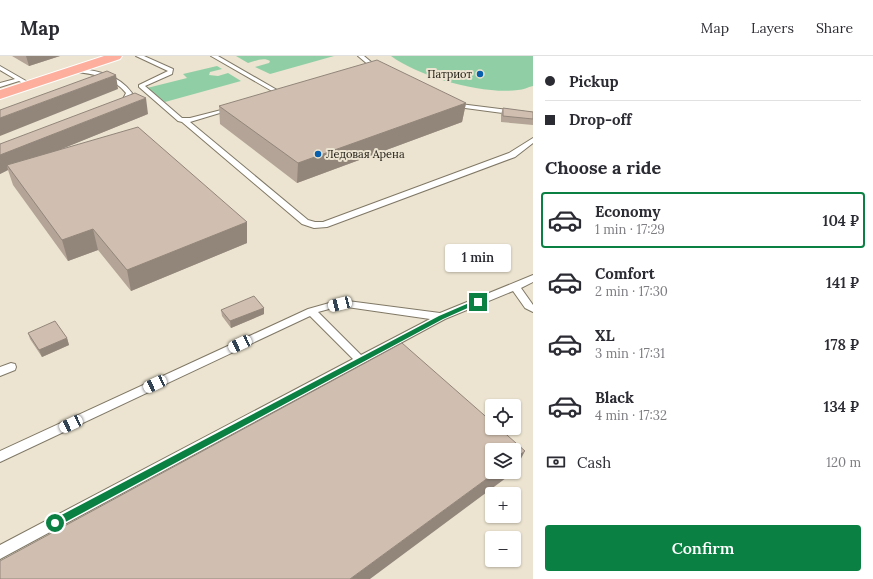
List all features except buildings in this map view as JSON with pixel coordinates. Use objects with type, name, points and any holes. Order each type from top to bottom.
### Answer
[{"type":"highway","points":[[0,95],[25,82],[75,70],[116,56]]},
{"type":"lane","points":[[139,56],[171,70],[170,74],[141,86],[180,120],[185,121],[306,222],[314,226],[324,226],[512,155],[533,140]]},
{"type":"lane","points":[[214,56],[280,94]]},
{"type":"lane","points":[[361,56],[373,66],[380,69]]},
{"type":"lane","points":[[366,68],[373,66]]},
{"type":"lane","points":[[0,68],[25,82]]},
{"type":"lane","points":[[75,70],[95,72],[112,77],[124,85],[129,93],[128,97],[112,106]]},
{"type":"lane","points":[[0,85],[25,82]]},
{"type":"lane","points":[[273,96],[288,92]]},
{"type":"lane","points":[[448,104],[533,115]]},
{"type":"lane","points":[[185,121],[236,107]]},
{"type":"lane","points":[[0,552],[441,317],[515,287],[533,278]]},
{"type":"lane","points":[[515,287],[528,306],[533,309]]},
{"type":"lane","points":[[0,457],[311,311],[340,304],[398,310],[441,317]]},
{"type":"lane","points":[[311,311],[360,360]]},
{"type":"lane","points":[[0,372],[11,367]]},
{"type":"green space","points":[[236,56],[334,56],[270,74],[255,67],[269,63],[270,61],[262,59],[248,63]]},
{"type":"green space","name":"Патриот","points":[[391,56],[533,56],[533,86],[520,90],[504,91],[470,87],[452,83],[418,71]]},
{"type":"green space","points":[[217,66],[222,69],[210,72],[209,75],[218,76],[228,73],[241,81],[165,102],[147,88],[187,78],[183,74]]},
{"type":"place","name":"Патриот","points":[[480,74]]},
{"type":"place","name":"Ледовая Арена","points":[[318,154]]},
{"type":"route","points":[[55,523],[441,317],[478,302]]}]
